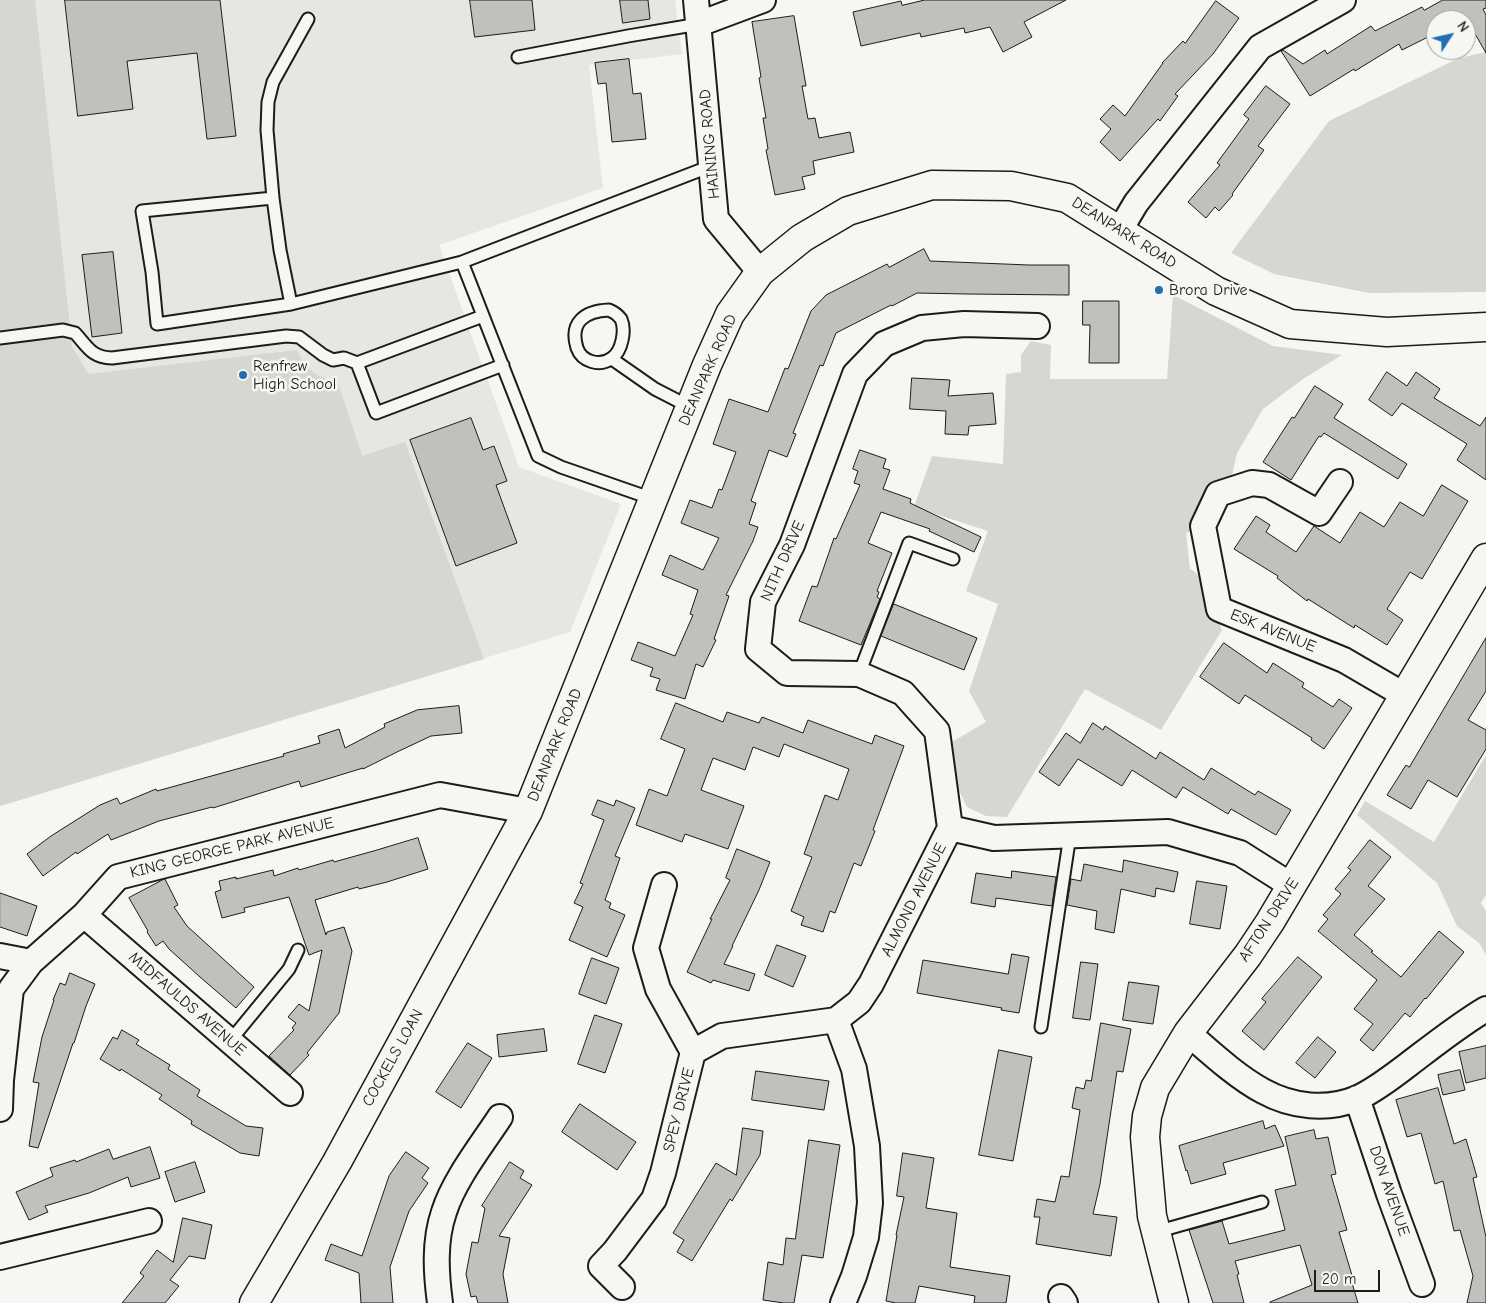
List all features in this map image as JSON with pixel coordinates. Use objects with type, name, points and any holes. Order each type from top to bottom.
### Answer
[{"type":"street","name":"HAINING ROAD","points":[[696,0],[716,219],[760,272]]},
{"type":"street","points":[[699,24],[763,0]]},
{"type":"street","points":[[1120,230],[1136,203],[1260,47],[1343,0]]},
{"type":"street","name":"DEANPARK ROAD","points":[[528,810],[690,407],[730,314],[760,272],[802,238],[848,211],[932,185],[1011,186],[1067,198],[1216,291],[1290,324],[1387,332],[1486,327]]},
{"type":"street","name":"NITH DRIVE","points":[[950,828],[937,731],[903,693],[859,674],[787,673],[758,649],[764,602],[792,546],[855,374],[884,344],[922,328],[964,324],[1037,326]]},
{"type":"street","name":"ESK AVENUE","points":[[1340,482],[1319,513],[1269,485],[1252,483],[1218,494],[1203,526],[1218,609],[1344,660],[1404,695]]},
{"type":"street","name":"AFTON DRIVE","points":[[1174,1303],[1152,1216],[1145,1137],[1147,1116],[1155,1088],[1188,1033],[1248,955],[1292,886],[1486,558]]},
{"type":"street","name":"KING GEORGE PARK AVENUE","points":[[0,1109],[1,1080],[11,989],[31,962],[84,915],[118,877],[440,795],[528,810]]},
{"type":"street","name":"COCKELS LOAN","points":[[254,1303],[337,1162],[528,810]]},
{"type":"street","name":"ALMOND AVENUE","points":[[836,1020],[859,1002],[871,984],[950,828],[994,838],[1168,832],[1240,853],[1292,886]]},
{"type":"street","points":[[664,885],[646,948],[658,989],[693,1052]]},
{"type":"street","name":"MIDFAULDS AVENUE","points":[[84,915],[290,1093]]},
{"type":"street","points":[[0,956],[31,962]]},
{"type":"street","points":[[1188,1033],[1234,1071],[1275,1098],[1310,1106],[1333,1105],[1357,1098],[1378,1086],[1486,1008]]},
{"type":"street","points":[[836,1020],[854,1069],[867,1146],[870,1203],[866,1237],[854,1276],[843,1303]]},
{"type":"street","name":"SPEY DRIVE","points":[[622,1288],[601,1266],[616,1251],[654,1199],[663,1173],[693,1052],[722,1036],[836,1020]]},
{"type":"street","name":"DON AVENUE","points":[[1357,1098],[1422,1284]]},
{"type":"street","points":[[440,1303],[436,1271],[439,1231],[444,1211],[460,1179],[500,1117]]},
{"type":"street","points":[[0,1258],[149,1221]]},
{"type":"lane","points":[[291,304],[280,250],[273,198],[267,130],[268,102],[273,82],[308,19]]},
{"type":"lane","points":[[518,57],[699,24]]},
{"type":"lane","points":[[273,198],[142,211],[152,272],[157,324],[291,304],[462,262],[712,166]]},
{"type":"lane","points":[[462,262],[538,456],[561,467],[654,499]]},
{"type":"lane","points":[[609,310],[616,313],[621,320],[622,340],[619,350],[612,358],[603,362],[595,362],[586,360],[579,353],[576,343],[576,332],[578,322],[586,315],[596,311],[609,310]]},
{"type":"lane","points":[[0,338],[63,330],[75,332],[89,350],[97,356],[112,358],[286,336],[299,337],[333,360],[344,358],[357,363],[483,316]]},
{"type":"lane","points":[[612,358],[656,389],[690,407]]},
{"type":"lane","points":[[357,363],[376,414],[503,365]]},
{"type":"lane","points":[[859,674],[910,542],[953,559]]},
{"type":"lane","points":[[1041,1027],[1070,835]]},
{"type":"lane","points":[[230,1041],[289,969],[298,950]]},
{"type":"lane","points":[[1156,1232],[1262,1202]]},
{"type":"shaded area","name":"Renfrew High School","points":[[0,0],[675,0],[682,54],[589,65],[603,188],[439,245],[519,467],[621,504],[570,632],[0,806]]},
{"type":"shaded area","points":[[0,0],[35,0],[72,346],[88,374],[297,350],[308,367],[317,375],[337,380],[362,456],[405,442],[484,659],[0,806]]},
{"type":"shaded area","points":[[1486,52],[1486,292],[1369,293],[1274,274],[1231,253],[1329,121],[1455,60],[1476,60],[1476,54]]},
{"type":"shaded area","points":[[1173,295],[1273,346],[1342,355],[1303,379],[1263,409],[1237,453],[1232,475],[1214,493],[1198,529],[1186,533],[1190,569],[1196,573],[1206,587],[1222,630],[1161,730],[1085,689],[1007,817],[986,816],[967,807],[957,786],[952,742],[986,722],[969,691],[998,604],[966,591],[988,531],[914,507],[932,456],[1003,464],[1006,374],[1021,372],[1021,355],[1031,341],[1051,345],[1050,379],[1167,379]]},
{"type":"shaded area","points":[[1486,755],[1486,895],[1481,903],[1486,911],[1486,955],[1479,943],[1457,926],[1437,883],[1357,815],[1365,801],[1434,842]]},
{"type":"building","points":[[65,0],[220,0],[236,136],[207,139],[197,53],[127,61],[133,109],[78,116]]},
{"type":"building","points":[[470,0],[532,0],[535,30],[475,37]]},
{"type":"building","points":[[620,0],[648,0],[650,19],[623,23]]},
{"type":"building","points":[[925,0],[1066,0],[1024,22],[1032,37],[1003,52],[990,27],[965,33],[964,28],[921,37],[920,33],[861,46],[853,12],[901,1],[902,5]]},
{"type":"building","points":[[1443,0],[1486,0],[1486,8],[1483,9],[1486,15],[1486,53],[1476,36],[1476,10],[1426,10],[1426,38],[1402,50],[1399,44],[1310,96],[1281,51],[1283,50],[1303,64],[1325,50],[1327,54],[1371,26],[1375,31],[1422,7],[1424,10]]},
{"type":"building","points":[[1216,1],[1239,18],[1213,54],[1175,94],[1178,96],[1160,121],[1158,119],[1120,161],[1100,142],[1111,129],[1100,119],[1113,105],[1125,116],[1162,63],[1183,41],[1185,43]]},
{"type":"building","points":[[794,16],[806,86],[802,86],[808,119],[815,118],[819,138],[850,132],[854,152],[813,161],[815,174],[802,177],[805,189],[775,195],[766,150],[768,149],[763,118],[766,118],[752,22]]},
{"type":"building","points":[[629,59],[633,94],[641,93],[646,139],[612,142],[606,83],[598,84],[595,63]]},
{"type":"building","points":[[1266,86],[1290,104],[1258,146],[1264,150],[1233,195],[1219,211],[1215,207],[1206,218],[1188,202],[1220,165],[1217,163],[1249,119],[1244,115]]},
{"type":"building","points":[[924,249],[930,261],[1069,265],[1069,295],[917,293],[836,333],[823,366],[820,365],[793,433],[796,434],[787,457],[769,450],[751,501],[756,503],[749,524],[758,527],[726,595],[729,596],[714,639],[716,640],[703,667],[696,664],[685,699],[656,690],[660,679],[650,676],[653,668],[631,660],[638,642],[675,656],[693,615],[690,614],[698,590],[662,575],[670,555],[703,570],[719,538],[681,523],[690,500],[712,508],[719,489],[722,490],[736,452],[713,444],[729,399],[768,412],[785,368],[788,369],[811,311],[826,295],[887,264],[889,267]]},
{"type":"building","points":[[113,252],[122,333],[92,337],[82,255]]},
{"type":"building","points":[[1083,301],[1119,301],[1119,363],[1089,363],[1090,325],[1083,325]]},
{"type":"building","points":[[1387,372],[1407,386],[1416,372],[1440,389],[1434,398],[1480,426],[1486,417],[1486,480],[1457,460],[1467,444],[1402,403],[1392,416],[1369,400]]},
{"type":"building","points":[[912,378],[950,380],[948,396],[993,393],[996,424],[969,426],[968,435],[945,434],[946,411],[910,409]]},
{"type":"building","points":[[1315,386],[1343,404],[1334,418],[1407,464],[1398,479],[1324,433],[1321,437],[1319,436],[1291,480],[1263,462]]},
{"type":"building","points":[[471,418],[483,450],[494,446],[507,481],[496,485],[517,543],[456,566],[410,440]]},
{"type":"building","points":[[860,450],[886,459],[883,468],[890,470],[883,489],[911,499],[910,503],[981,537],[974,552],[929,531],[930,529],[881,512],[868,543],[892,553],[877,591],[879,592],[877,597],[880,599],[861,645],[799,621],[812,586],[817,587],[834,538],[836,539],[860,485],[854,483],[858,471],[853,469]]},
{"type":"building","points":[[1442,485],[1468,501],[1422,579],[1410,572],[1387,609],[1403,620],[1387,645],[1355,625],[1354,628],[1308,599],[1307,601],[1277,578],[1278,576],[1234,549],[1256,516],[1270,525],[1266,532],[1296,552],[1314,526],[1340,543],[1360,512],[1384,527],[1400,502],[1423,516]]},
{"type":"building","points":[[894,604],[977,638],[964,670],[881,636]]},
{"type":"building","points":[[1486,638],[1486,691],[1468,720],[1486,730],[1486,749],[1457,797],[1428,780],[1411,809],[1387,795],[1406,765],[1409,767]]},
{"type":"building","points":[[1224,643],[1267,673],[1273,663],[1304,683],[1302,687],[1333,707],[1339,699],[1352,708],[1324,749],[1311,740],[1312,738],[1245,695],[1239,704],[1200,677]]},
{"type":"building","points":[[676,703],[723,722],[727,712],[759,723],[762,717],[803,733],[808,720],[872,744],[875,735],[904,746],[861,866],[854,863],[835,913],[830,911],[823,932],[801,925],[804,917],[791,911],[812,857],[804,854],[825,795],[838,800],[849,769],[784,744],[779,757],[753,747],[745,770],[713,758],[701,790],[744,806],[728,849],[685,834],[682,842],[636,825],[649,789],[667,796],[685,749],[661,739]]},
{"type":"building","points":[[459,706],[462,733],[431,736],[363,769],[301,787],[299,781],[213,808],[159,821],[111,840],[108,834],[77,854],[76,852],[43,876],[27,854],[51,836],[100,805],[117,798],[120,804],[156,789],[157,791],[284,756],[283,754],[320,743],[318,736],[339,729],[345,748],[385,727],[384,724],[417,710]]},
{"type":"building","points":[[1093,723],[1103,730],[1105,726],[1156,759],[1160,752],[1204,780],[1211,768],[1255,795],[1258,791],[1291,810],[1276,835],[1231,809],[1228,814],[1183,787],[1176,798],[1132,770],[1122,786],[1078,759],[1059,786],[1039,772],[1066,733],[1080,743]]},
{"type":"building","points":[[598,800],[614,806],[616,800],[635,808],[615,856],[620,858],[605,900],[611,903],[609,908],[625,915],[607,957],[569,940],[583,907],[574,903],[583,884],[580,883],[604,820],[592,815]]},
{"type":"building","points":[[418,838],[428,869],[387,882],[359,889],[358,887],[315,900],[326,935],[327,932],[344,927],[352,951],[339,1013],[307,1053],[309,1055],[290,1075],[269,1056],[294,1030],[292,1028],[296,1023],[288,1017],[299,1004],[309,1011],[322,950],[309,955],[289,897],[244,908],[245,912],[222,918],[215,892],[221,890],[219,881],[273,870],[274,876],[298,868],[299,870],[333,860],[334,862]]},
{"type":"building","points":[[1370,840],[1391,857],[1368,886],[1385,899],[1354,935],[1401,977],[1439,931],[1464,952],[1410,1017],[1405,1013],[1373,1051],[1360,1040],[1373,1024],[1354,1009],[1377,980],[1318,931],[1328,919],[1323,915],[1341,894],[1335,889],[1351,870],[1348,868]]},
{"type":"building","points":[[737,849],[770,862],[724,964],[755,974],[749,991],[713,980],[711,983],[687,972],[712,919],[710,919],[730,880],[726,878]]},
{"type":"building","points":[[1124,860],[1178,872],[1174,892],[1156,888],[1155,897],[1121,889],[1114,933],[1095,929],[1097,911],[1067,905],[1071,879],[1081,881],[1084,864],[1122,872]]},
{"type":"building","points":[[1012,871],[1056,877],[1052,906],[996,898],[995,907],[971,903],[976,873],[1011,878]]},
{"type":"building","points":[[165,879],[178,905],[174,907],[187,926],[254,987],[236,1008],[169,949],[163,941],[156,946],[147,932],[129,898]]},
{"type":"building","points":[[1197,881],[1227,886],[1220,929],[1190,924]]},
{"type":"building","points":[[0,893],[37,906],[27,936],[0,927]]},
{"type":"building","points":[[777,945],[806,956],[793,987],[765,975]]},
{"type":"building","points":[[1012,954],[1029,957],[1019,1013],[1001,1010],[1002,1008],[917,993],[923,960],[1008,974]]},
{"type":"building","points":[[1298,957],[1322,977],[1264,1050],[1242,1031],[1266,1002],[1262,999]]},
{"type":"building","points":[[592,958],[619,968],[606,1004],[579,994]]},
{"type":"building","points":[[1081,962],[1098,964],[1090,1020],[1073,1018]]},
{"type":"building","points":[[70,973],[95,984],[38,1148],[29,1146],[39,1083],[33,1082],[42,1037],[53,1000],[60,983],[65,985]]},
{"type":"building","points":[[1129,982],[1159,986],[1153,1024],[1123,1020]]},
{"type":"building","points":[[595,1015],[622,1024],[605,1073],[578,1064]]},
{"type":"building","points":[[1101,1023],[1131,1029],[1123,1072],[1117,1071],[1100,1184],[1093,1214],[1117,1217],[1111,1256],[1036,1244],[1040,1217],[1034,1217],[1037,1199],[1055,1202],[1061,1176],[1069,1177],[1080,1110],[1072,1108],[1076,1087],[1084,1089],[1086,1080],[1091,1081]]},
{"type":"building","points":[[544,1029],[547,1051],[499,1057],[497,1035]]},
{"type":"building","points":[[122,1030],[139,1040],[136,1044],[170,1065],[168,1069],[200,1090],[197,1096],[246,1126],[263,1128],[259,1156],[240,1153],[191,1124],[192,1121],[159,1099],[162,1095],[121,1069],[120,1071],[100,1059],[113,1037],[117,1039]]},
{"type":"building","points":[[1318,1037],[1336,1052],[1315,1078],[1296,1063]]},
{"type":"building","points":[[468,1043],[492,1058],[461,1108],[436,1092]]},
{"type":"building","points":[[1486,1046],[1486,1078],[1466,1083],[1459,1052]]},
{"type":"building","points":[[999,1050],[1032,1057],[1013,1161],[979,1155]]},
{"type":"building","points":[[1460,1070],[1465,1090],[1443,1095],[1438,1075]]},
{"type":"building","points":[[756,1071],[829,1081],[824,1110],[752,1100]]},
{"type":"building","points":[[1438,1088],[1454,1144],[1466,1139],[1477,1177],[1473,1178],[1486,1237],[1486,1303],[1467,1303],[1473,1276],[1460,1230],[1454,1231],[1443,1181],[1435,1184],[1421,1133],[1407,1137],[1396,1100]]},
{"type":"building","points":[[580,1104],[636,1142],[617,1170],[562,1132]]},
{"type":"building","points":[[1263,1121],[1265,1129],[1275,1125],[1284,1146],[1223,1163],[1226,1174],[1191,1184],[1179,1146]]},
{"type":"building","points":[[743,1128],[763,1131],[760,1155],[692,1261],[677,1252],[684,1240],[673,1233],[716,1163],[736,1175]]},
{"type":"building","points":[[1314,1130],[1316,1139],[1328,1137],[1336,1174],[1331,1175],[1347,1230],[1339,1232],[1354,1282],[1352,1283],[1358,1303],[1270,1303],[1312,1285],[1300,1245],[1235,1261],[1244,1303],[1213,1303],[1189,1230],[1222,1221],[1229,1244],[1285,1230],[1275,1190],[1296,1185],[1285,1137]]},
{"type":"building","points":[[809,1140],[840,1145],[823,1258],[802,1255],[794,1303],[763,1300],[768,1262],[783,1265],[786,1238],[795,1239]]},
{"type":"building","points":[[150,1147],[160,1178],[131,1187],[128,1177],[89,1193],[45,1206],[48,1212],[29,1220],[16,1192],[53,1176],[50,1168],[75,1160],[76,1162],[109,1149],[113,1159]]},
{"type":"building","points":[[406,1152],[429,1168],[422,1178],[428,1183],[409,1211],[390,1267],[393,1303],[361,1303],[359,1273],[325,1260],[331,1244],[362,1256],[389,1176]]},
{"type":"building","points":[[903,1153],[934,1158],[926,1208],[957,1213],[950,1267],[1010,1276],[1006,1303],[974,1303],[975,1296],[919,1286],[915,1303],[886,1301],[904,1197],[897,1196]]},
{"type":"building","points":[[195,1162],[205,1192],[175,1202],[165,1172]]},
{"type":"building","points":[[510,1162],[524,1171],[520,1178],[532,1185],[499,1236],[510,1238],[503,1274],[508,1303],[478,1303],[476,1296],[471,1297],[466,1274],[472,1242],[478,1243],[485,1208],[482,1206]]},
{"type":"building","points":[[183,1218],[212,1225],[205,1259],[189,1256],[170,1280],[179,1286],[165,1303],[122,1303],[144,1276],[140,1273],[157,1250],[173,1262]]},
{"type":"place","name":"Brora Drive","points":[[1159,290]]},
{"type":"place","name":"Renfrew High School","points":[[243,375]]}]
